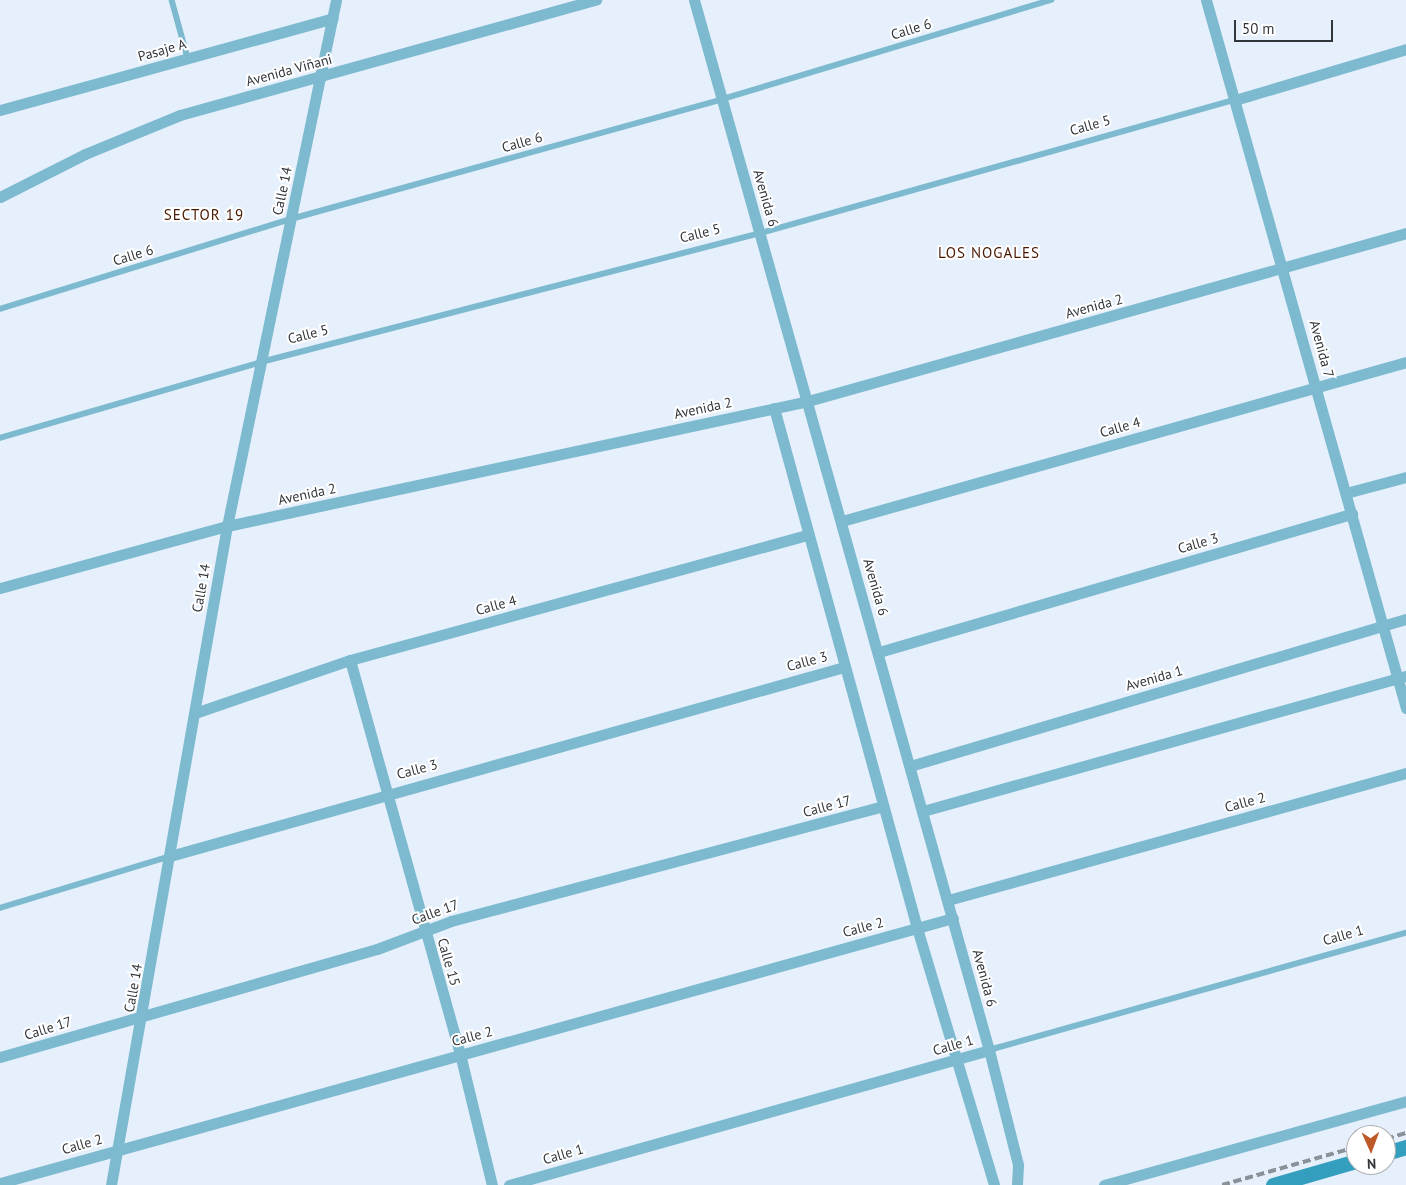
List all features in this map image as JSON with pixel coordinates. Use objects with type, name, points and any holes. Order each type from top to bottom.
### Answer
[{"type":"main road","points":[[1273,1185],[1346,1165]]},
{"type":"street","name":"Calle 14","points":[[111,1185],[143,1015],[227,526],[336,0]]},
{"type":"street","name":"Avenida Viñani","points":[[0,197],[85,154],[180,115],[596,0]]},
{"type":"street","name":"Avenida 6","points":[[694,0],[761,232],[989,1050],[1018,1165],[1017,1185]]},
{"type":"street","name":"Avenida 7","points":[[1206,0],[1284,269],[1383,626],[1402,677],[1406,708]]},
{"type":"street","name":"Pasaje A","points":[[0,110],[333,18]]},
{"type":"street","name":"Calle 5","points":[[1236,100],[1406,49]]},
{"type":"street","name":"Avenida 2","points":[[0,588],[227,526],[808,401],[1284,269],[1406,233]]},
{"type":"street","name":"Calle 4","points":[[842,521],[1406,362]]},
{"type":"street","points":[[774,408],[917,928],[994,1185]]},
{"type":"street","points":[[1346,492],[1406,477]]},
{"type":"street","name":"Calle 3","points":[[879,652],[1352,514]]},
{"type":"street","name":"Calle 4","points":[[195,713],[350,660],[808,535]]},
{"type":"street","name":"Avenida 1","points":[[910,766],[1406,620]]},
{"type":"street","name":"Calle 15","points":[[350,660],[460,1054],[492,1185]]},
{"type":"street","name":"Calle 3","points":[[170,856],[387,793],[844,667]]},
{"type":"street","points":[[923,811],[1402,677]]},
{"type":"street","name":"Calle 2","points":[[948,900],[1406,773]]},
{"type":"street","name":"Calle 17","points":[[0,1058],[376,949],[451,921],[883,806]]},
{"type":"street","name":"Calle 2","points":[[0,1183],[953,918]]},
{"type":"street","name":"Calle 1","points":[[508,1185],[989,1050]]},
{"type":"street","points":[[1104,1185],[1406,1101]]},
{"type":"lane","points":[[172,0],[188,58]]},
{"type":"lane","name":"Calle 6","points":[[0,309],[291,219],[723,99],[1051,0]]},
{"type":"lane","name":"Calle 5","points":[[0,438],[261,362],[761,232],[1236,100]]},
{"type":"lane","name":"Calle 3","points":[[0,908],[170,856]]},
{"type":"lane","name":"Calle 1","points":[[989,1050],[1406,933]]},
{"type":"railway","points":[[1396,1136],[1406,1133]]},
{"type":"railway","points":[[1222,1185],[1346,1150]]},
{"type":"district","name":"SECTOR 19","points":[[204,215]]},
{"type":"district","name":"LOS NOGALES","points":[[989,253]]}]
